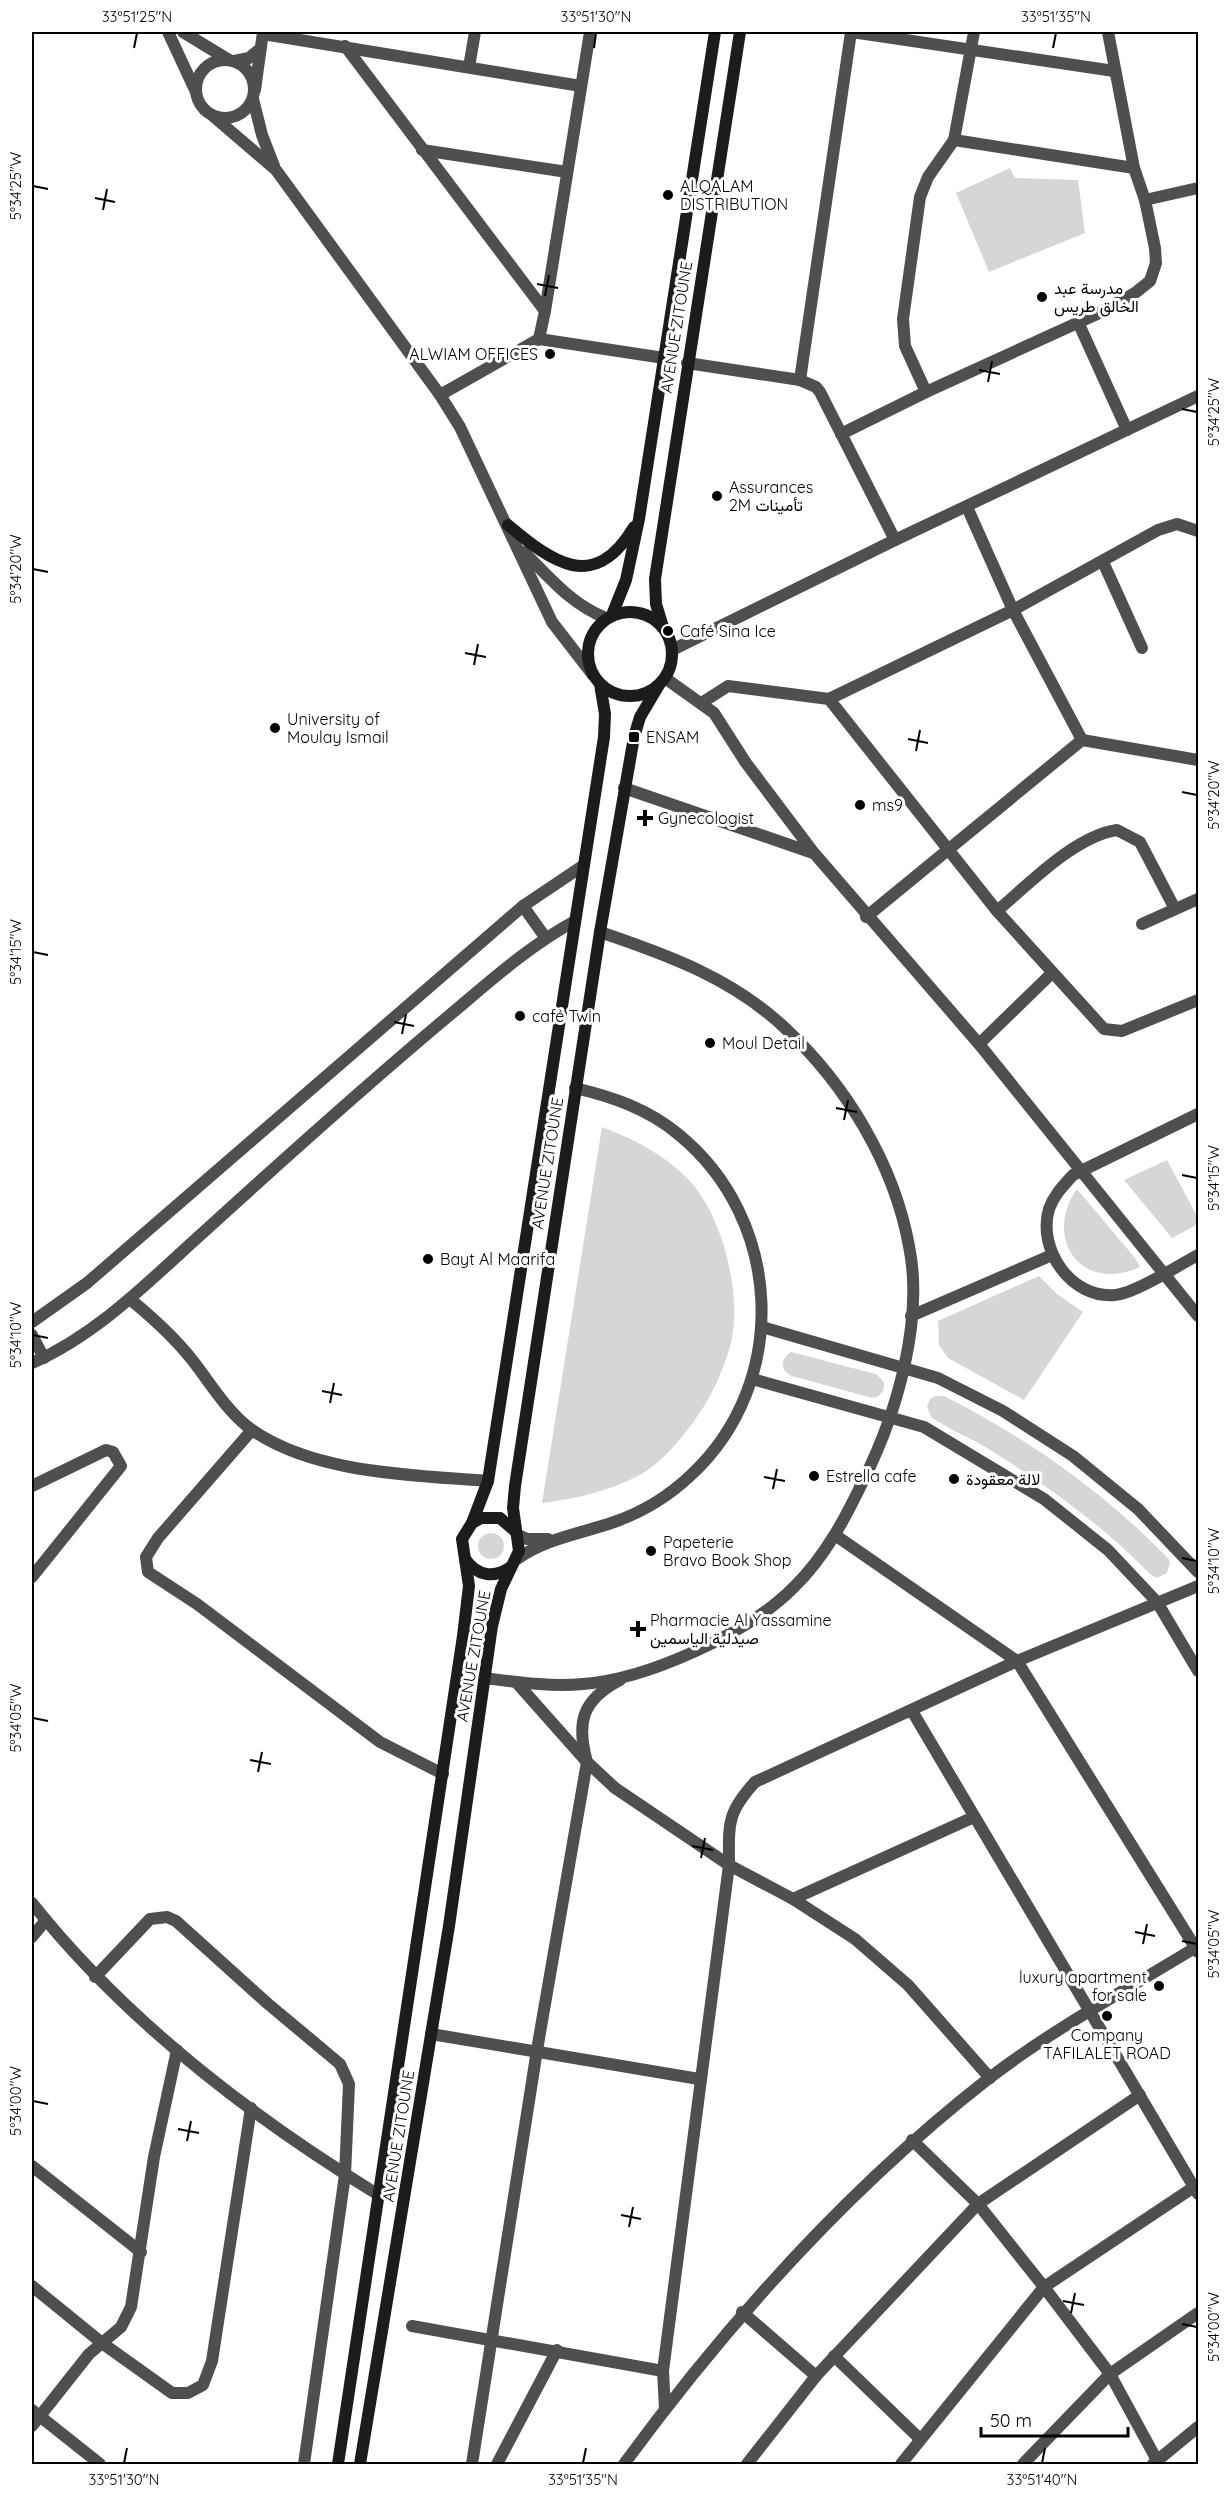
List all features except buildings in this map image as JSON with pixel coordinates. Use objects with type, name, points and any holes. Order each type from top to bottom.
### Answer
[{"type":"main road","name":"AVENUE ZITOUNE","points":[[609,617],[626,580],[639,519],[715,32]]},
{"type":"main road","name":"AVENUE ZITOUNE","points":[[663,627],[656,604],[655,579],[740,32]]},
{"type":"main road","points":[[508,525],[544,555],[578,566],[592,564],[617,550],[639,519]]},
{"type":"main road","points":[[621,612],[639,613],[663,627],[672,650],[671,665],[662,681],[648,693],[622,696],[596,679],[588,650],[597,627],[609,617],[621,612]]},
{"type":"main road","name":"AVENUE ZITOUNE","points":[[338,2464],[377,2194],[443,1774],[469,1586],[462,1539],[472,1523],[488,1481],[604,737],[606,714],[596,679]]},
{"type":"main road","name":"AVENUE ZITOUNE","points":[[360,2464],[431,2034],[484,1678],[501,1588],[514,1562],[520,1543],[513,1508],[515,1486],[575,1088],[624,788],[640,717],[662,681]]},
{"type":"main road","points":[[472,1523],[481,1518],[500,1518],[517,1533]]},
{"type":"main road","points":[[464,1558],[477,1572],[486,1575],[504,1572],[514,1562]]},
{"type":"street","points":[[168,32],[205,110],[276,170],[440,395],[460,427],[519,547],[552,622],[596,679]]},
{"type":"street","points":[[183,32],[247,69],[262,135],[276,170]]},
{"type":"street","points":[[469,67],[475,32]]},
{"type":"street","points":[[539,339],[590,32]]},
{"type":"street","points":[[800,380],[852,32],[971,47],[1114,71]]},
{"type":"street","points":[[926,392],[905,346],[903,319],[920,197],[928,177],[954,140],[974,32]]},
{"type":"street","points":[[841,434],[1078,322],[1135,293],[1150,281],[1156,262],[1145,200],[1134,168],[1108,32]]},
{"type":"street","points":[[213,116],[232,118],[241,114],[254,94],[263,33],[581,86]]},
{"type":"street","points":[[345,46],[545,311]]},
{"type":"street","points":[[196,93],[200,75],[205,68],[220,60],[232,61],[249,58],[260,49]]},
{"type":"street","points":[[954,140],[1134,168]]},
{"type":"street","points":[[422,150],[567,172]]},
{"type":"street","points":[[1145,200],[1198,188]]},
{"type":"street","points":[[1078,322],[1127,430]]},
{"type":"street","points":[[440,395],[539,339],[664,357]]},
{"type":"street","points":[[687,363],[800,380],[816,387],[895,540]]},
{"type":"street","points":[[672,650],[895,540],[1198,396]]},
{"type":"street","points":[[967,507],[1013,610],[1082,740]]},
{"type":"street","points":[[703,702],[728,686],[829,699],[1013,610],[1168,526],[1188,525],[1198,531]]},
{"type":"street","points":[[519,547],[573,602],[586,611],[609,617]]},
{"type":"street","points":[[1103,562],[1142,648]]},
{"type":"street","points":[[662,681],[703,702],[714,713],[746,763],[814,853],[979,1044],[1198,1316]]},
{"type":"street","points":[[829,699],[947,851],[1052,973],[1104,1029],[1111,1031],[1138,1026],[1198,1000]]},
{"type":"street","points":[[867,917],[1082,740],[1198,760]]},
{"type":"street","points":[[624,788],[814,853]]},
{"type":"street","points":[[997,910],[1079,846],[1097,835],[1117,831],[1140,842],[1175,909]]},
{"type":"street","points":[[32,1322],[87,1283],[523,906],[584,865]]},
{"type":"street","points":[[1142,924],[1198,899]]},
{"type":"street","points":[[523,906],[545,937]]},
{"type":"street","points":[[32,1363],[44,1358],[130,1300],[417,1043],[545,937],[575,921]]},
{"type":"street","points":[[484,1678],[554,1685],[586,1684],[631,1675],[670,1662],[763,1613],[794,1587],[835,1535],[871,1466],[891,1415],[904,1366],[910,1316],[910,1246],[893,1188],[860,1122],[826,1071],[785,1028],[733,988],[678,960],[600,932]]},
{"type":"street","points":[[979,1044],[1052,973]]},
{"type":"street","points":[[517,1533],[527,1539],[552,1539],[614,1522],[636,1514],[674,1490],[692,1475],[722,1440],[744,1401],[752,1379],[762,1327],[763,1299],[756,1255],[741,1214],[719,1176],[678,1133],[654,1117],[628,1103],[575,1088]]},
{"type":"street","points":[[1198,1114],[1081,1169],[1058,1191],[1049,1210],[1047,1231],[1052,1254],[1061,1270],[1076,1284],[1095,1293],[1115,1295],[1198,1255]]},
{"type":"street","points":[[910,1316],[1052,1254]]},
{"type":"street","points":[[130,1300],[192,1359],[217,1394],[252,1430],[277,1444],[325,1461],[410,1474],[488,1481]]},
{"type":"street","points":[[762,1327],[904,1366],[938,1378],[1003,1411],[1073,1456],[1137,1509],[1198,1572]]},
{"type":"street","points":[[32,1335],[44,1358]]},
{"type":"street","points":[[752,1379],[891,1415],[924,1426],[1044,1499],[1108,1550],[1156,1602],[1198,1671]]},
{"type":"street","points":[[252,1430],[158,1538],[146,1557],[148,1572],[197,1604],[380,1742],[443,1774]]},
{"type":"street","points":[[32,1486],[106,1450],[113,1452],[121,1466],[32,1577]]},
{"type":"street","points":[[624,2464],[742,2312],[858,2191],[912,2140],[990,2078],[1090,2010],[1198,1949],[1017,1661],[835,1535]]},
{"type":"street","points":[[514,1562],[552,1539]]},
{"type":"street","points":[[665,2409],[663,2371],[699,2079],[729,1865],[729,1821],[740,1799],[755,1782],[1017,1661],[1198,1586]]},
{"type":"street","points":[[472,2464],[537,2050],[587,1762],[581,1740],[581,1723],[587,1707],[598,1694],[631,1675]]},
{"type":"street","points":[[516,1682],[587,1762],[615,1788],[729,1865],[793,1899],[855,1940],[908,1985],[990,2078]]},
{"type":"street","points":[[901,2464],[1044,2287],[1196,2190],[912,1711]]},
{"type":"street","points":[[793,1899],[974,1816]]},
{"type":"street","points":[[32,1903],[95,1977],[177,2050],[251,2108],[345,2175],[377,2194]]},
{"type":"street","points":[[95,1977],[150,1919],[159,1916],[176,1921],[267,2003],[340,2064],[346,2073],[349,2096],[345,2175],[304,2464]]},
{"type":"street","points":[[32,1937],[46,1920]]},
{"type":"street","points":[[431,2034],[699,2079]]},
{"type":"street","points":[[100,2464],[34,2417],[77,2367],[115,2333],[127,2318],[141,2252],[154,2157],[177,2050]]},
{"type":"street","points":[[747,2464],[816,2376],[978,2204],[1140,2095]]},
{"type":"street","points":[[32,2286],[102,2343],[172,2393],[188,2393],[202,2385],[212,2361],[251,2108]]},
{"type":"street","points":[[912,2140],[978,2204],[1110,2374],[1156,2463],[1198,2427]]},
{"type":"street","points":[[32,2166],[141,2252]]},
{"type":"street","points":[[742,2312],[816,2376]]},
{"type":"street","points":[[1023,2464],[1110,2374],[1198,2313]]},
{"type":"street","points":[[412,2326],[557,2350],[663,2371]]},
{"type":"street","points":[[497,2464],[557,2350]]},
{"type":"street","points":[[834,2356],[920,2439]]},
{"type":"shaded area","points":[[1010,168],[1015,178],[1078,180],[1085,233],[989,272],[956,193]]},
{"type":"shaded area","points":[[602,1127],[658,1154],[678,1169],[700,1194],[711,1213],[728,1259],[734,1308],[733,1330],[725,1362],[706,1404],[685,1433],[658,1462],[638,1476],[615,1486],[579,1497],[542,1503]]},
{"type":"shaded area","points":[[1167,1160],[1198,1218],[1198,1224],[1172,1238],[1124,1180]]},
{"type":"shaded area","points":[[1077,1189],[1140,1267],[1119,1273],[1101,1273],[1085,1267],[1074,1257],[1066,1243],[1064,1226],[1067,1208]]},
{"type":"shaded area","points":[[1039,1276],[1057,1294],[1083,1312],[1024,1400],[948,1358],[939,1345],[938,1321]]},
{"type":"shaded area","points":[[791,1352],[876,1374],[884,1382],[884,1388],[880,1395],[872,1398],[792,1376],[785,1371],[783,1365],[783,1361]]},
{"type":"shaded area","points":[[944,1396],[1005,1429],[1089,1487],[1166,1556],[1170,1562],[1167,1573],[1157,1578],[1150,1574],[1112,1538],[1052,1491],[987,1448],[931,1417],[927,1406],[930,1399]]},
{"type":"shaded area","points":[[491,1533],[500,1537],[504,1546],[500,1555],[491,1559],[482,1555],[478,1546],[482,1537]]},
{"type":"place","name":"ALQALAM DISTRIBUTION","points":[[668,195]]},
{"type":"place","name":"مدرسة عبد الخالق طريس","points":[[1042,297]]},
{"type":"place","name":"ALWIAM OFFICES","points":[[550,354]]},
{"type":"place","name":"Assurances 2M تأمينات","points":[[717,496]]},
{"type":"place","name":"Café Sina Ice","points":[[668,631]]},
{"type":"place","name":"University of Moulay Ismail","points":[[275,728]]},
{"type":"place","name":"ENSAM","points":[[634,737]]},
{"type":"place","name":"ms9","points":[[860,805]]},
{"type":"place","name":"Gynecologist","points":[[645,818]]},
{"type":"place","name":"café Twin","points":[[520,1016]]},
{"type":"place","name":"Moul Detail","points":[[710,1043]]},
{"type":"place","name":"Bayt Al Maarifa","points":[[428,1259]]},
{"type":"place","name":"Estrella cafe","points":[[814,1476]]},
{"type":"place","name":"لالة معقودة","points":[[954,1479]]},
{"type":"place","name":"Papeterie Bravo Book Shop","points":[[651,1551]]},
{"type":"place","name":"Pharmacie Al Yassamine صيدلية الياسمين","points":[[638,1629]]},
{"type":"place","name":"luxury apartment for sale","points":[[1159,1986]]},
{"type":"place","name":"Company TAFILALET ROAD","points":[[1107,2016]]}]
